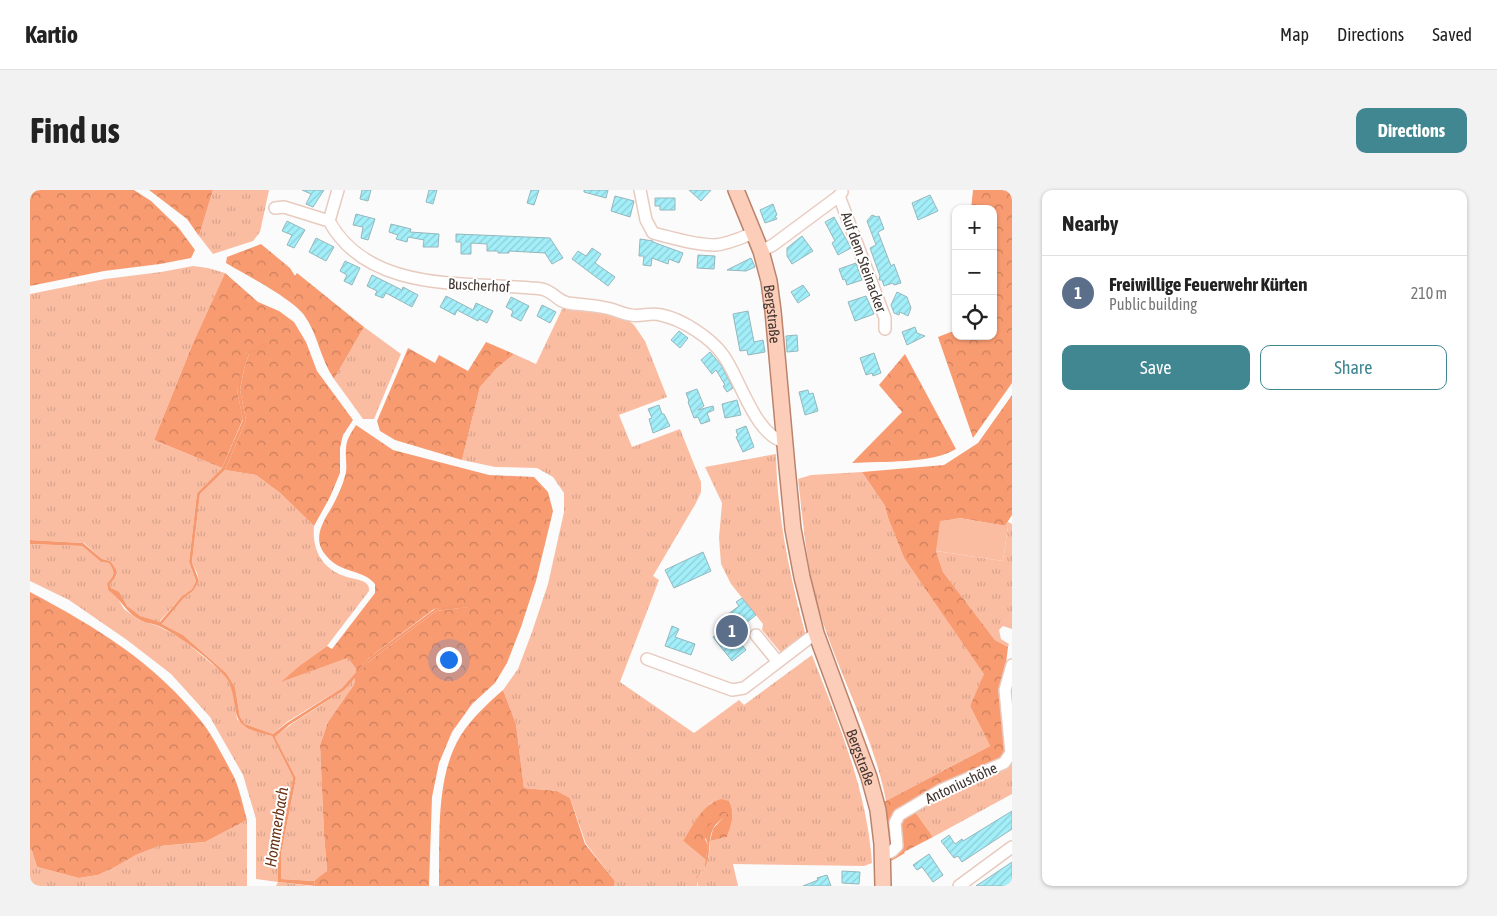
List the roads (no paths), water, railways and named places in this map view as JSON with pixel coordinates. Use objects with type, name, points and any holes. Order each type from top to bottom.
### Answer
[{"type":"main road","name":"Bergstraße","points":[[736,190],[761,251],[769,280],[774,311],[793,528],[807,600],[816,633],[869,777],[878,810],[884,886]]},
{"type":"street","points":[[275,208],[284,207],[329,221],[338,190]]},
{"type":"street","points":[[640,190],[646,220],[653,233],[716,245],[731,242],[753,233]]},
{"type":"street","name":"Auf dem Steinacker","points":[[761,251],[773,245],[841,193],[884,318],[885,330]]},
{"type":"street","name":"Buscherhof","points":[[329,221],[336,235],[347,246],[372,262],[407,277],[437,283],[532,288],[549,291],[556,299],[566,302],[603,307],[631,315],[654,313],[674,320],[713,343],[724,356],[754,415],[774,438],[785,442]]},
{"type":"street","points":[[647,659],[732,690],[744,688],[816,633]]},
{"type":"street","points":[[756,635],[778,662]]},
{"type":"street","name":"Antoniushöhe","points":[[883,856],[897,846],[895,823],[899,815],[941,790],[1004,763],[1009,757],[1011,747],[1005,690],[1012,665]]},
{"type":"street","points":[[959,886],[1012,847]]},
{"type":"place","name":"Freiwillige Feuerwehr Kürten","points":[[732,631]]},
{"type":"water label","name":"Hommerbach","points":[[276,827]]}]
